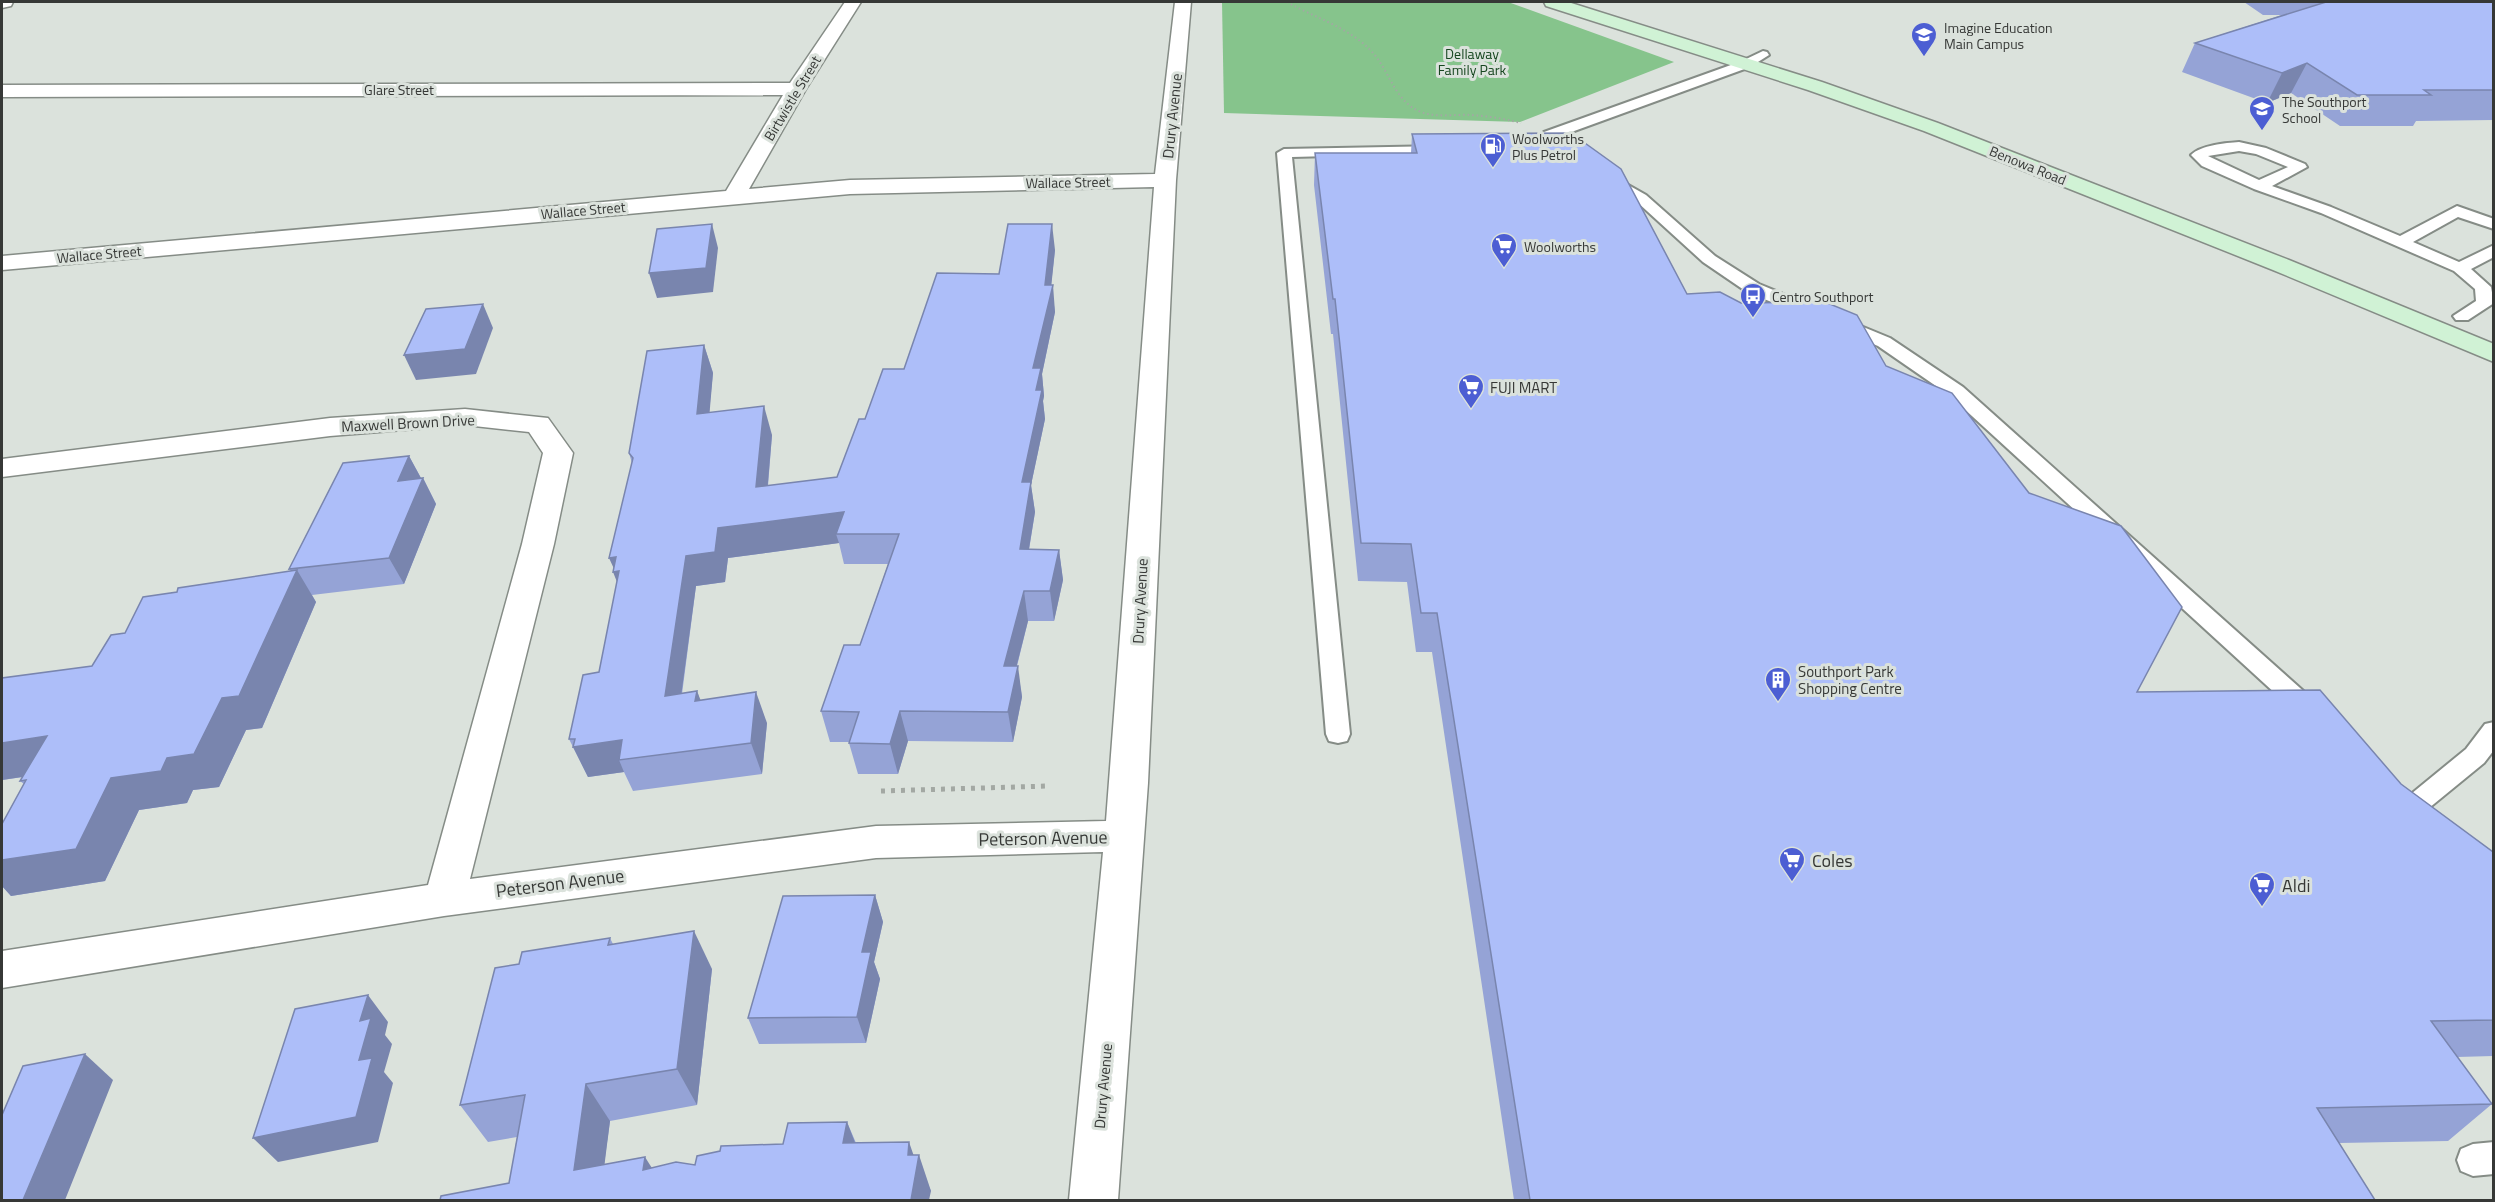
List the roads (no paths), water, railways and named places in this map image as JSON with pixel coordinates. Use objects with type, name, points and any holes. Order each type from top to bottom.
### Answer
[{"type":"main road","name":"Benowa Road","points":[[1552,2],[1755,59],[1970,127],[2408,295]]},
{"type":"main road","name":"Benowa Road","points":[[1600,2],[1931,127],[2281,265],[2493,354]]},
{"type":"main road","points":[[2440,308],[2483,325]]},
{"type":"street","name":"Birtwistle Street","points":[[734,196],[796,89],[853,2]]},
{"type":"street","name":"Drury Avenue","points":[[1094,1200],[1129,783],[1165,180],[1183,2]]},
{"type":"street","name":"Glare Street","points":[[2,91],[796,89]]},
{"type":"street","name":"Wallace Street","points":[[2,263],[850,187],[1165,180]]},
{"type":"street","name":"Maxwell Brown Drive","points":[[2,468],[330,427],[465,417],[538,424],[558,453],[538,544],[444,899]]},
{"type":"street","name":"Peterson Avenue","points":[[2,969],[444,899],[876,842],[1123,836]]},
{"type":"lane","points":[[1530,149],[1558,147],[1755,59]]},
{"type":"lane","points":[[2259,186],[2300,167],[2263,151],[2240,146],[2224,146],[2198,155],[2207,163],[2259,186],[2326,210],[2460,268],[2483,287],[2485,303],[2462,316]]},
{"type":"lane","points":[[1338,734],[1284,153],[1460,150]]},
{"type":"lane","points":[[1592,169],[1641,198],[1709,259],[1753,288],[1884,342],[1956,391],[2283,688],[2328,726]]},
{"type":"lane","points":[[2401,242],[2457,211],[2493,224]]},
{"type":"lane","points":[[2460,268],[2493,250]]},
{"type":"lane","points":[[2420,801],[2475,756],[2493,731]]},
{"type":"place","name":"Imagine Education Main Campus","points":[[1924,58]]},
{"type":"place","name":"The Southport School","points":[[2262,132]]},
{"type":"place","name":"Woolworths Plus Petrol","points":[[1493,169]]},
{"type":"place","name":"Woolworths","points":[[1504,269]]},
{"type":"place","name":"Centro Southport","points":[[1753,319]]},
{"type":"place","name":"FUJI MART","points":[[1471,410]]},
{"type":"place","name":"Southport Park Shopping Centre","points":[[1778,703]]},
{"type":"place","name":"Coles","points":[[1792,883]]},
{"type":"place","name":"Aldi","points":[[2262,908]]},
{"type":"park label","name":"Dellaway Family Park","points":[[1472,62]]}]
